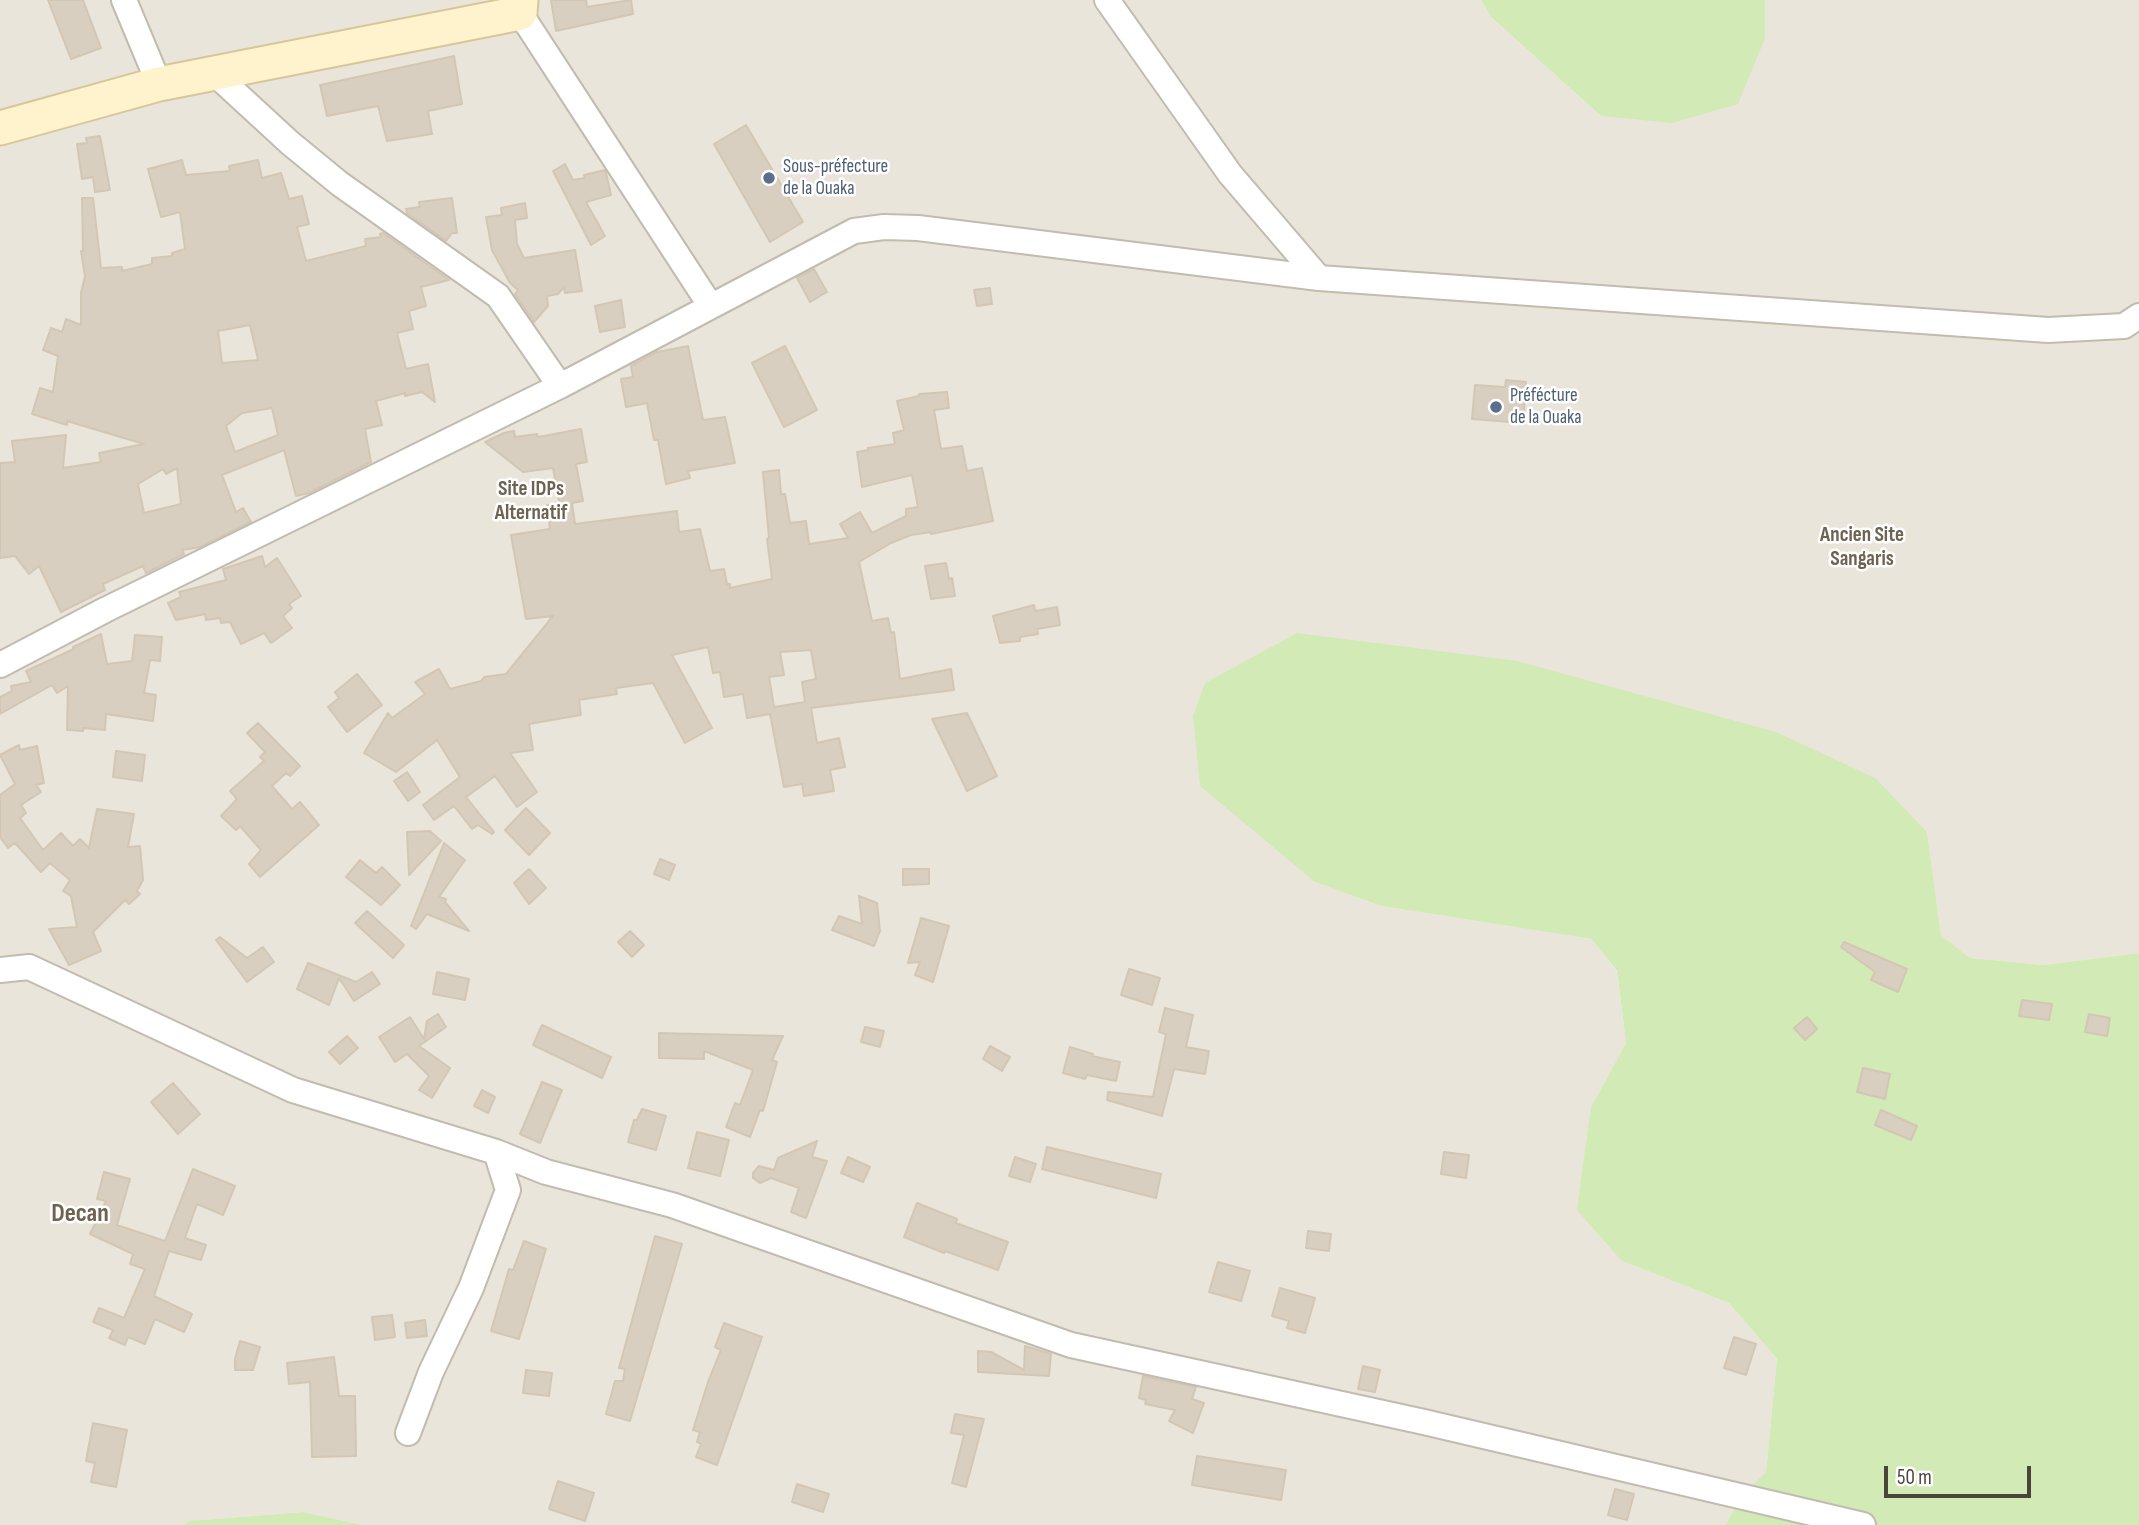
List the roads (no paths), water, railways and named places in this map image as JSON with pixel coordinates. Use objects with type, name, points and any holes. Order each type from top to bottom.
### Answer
[{"type":"street","points":[[124,0],[159,84]]},
{"type":"street","points":[[1107,0],[1230,174],[1319,278]]},
{"type":"street","points":[[0,128],[159,84],[521,6],[710,305]]},
{"type":"street","points":[[215,74],[290,143],[340,184],[498,296],[561,386]]},
{"type":"street","points":[[0,665],[105,610],[561,386],[854,230],[918,228],[1319,278],[2048,330],[2124,326],[2139,316]]},
{"type":"street","points":[[0,970],[29,967],[293,1090],[496,1152],[546,1172],[685,1209],[1071,1345],[1451,1428],[1863,1525]]},
{"type":"street","points":[[408,1433],[431,1372],[471,1288],[508,1190],[496,1152]]},
{"type":"place","name":"Sous-préfecture de la Ouaka","points":[[769,178]]},
{"type":"place","name":"Préfécture de la Ouaka","points":[[1496,407]]},
{"type":"district","name":"Site IDPs Alternatif","points":[[531,502]]},
{"type":"district","name":"Ancien Site Sangaris","points":[[1862,548]]},
{"type":"district","name":"Decan","points":[[80,1214]]}]
